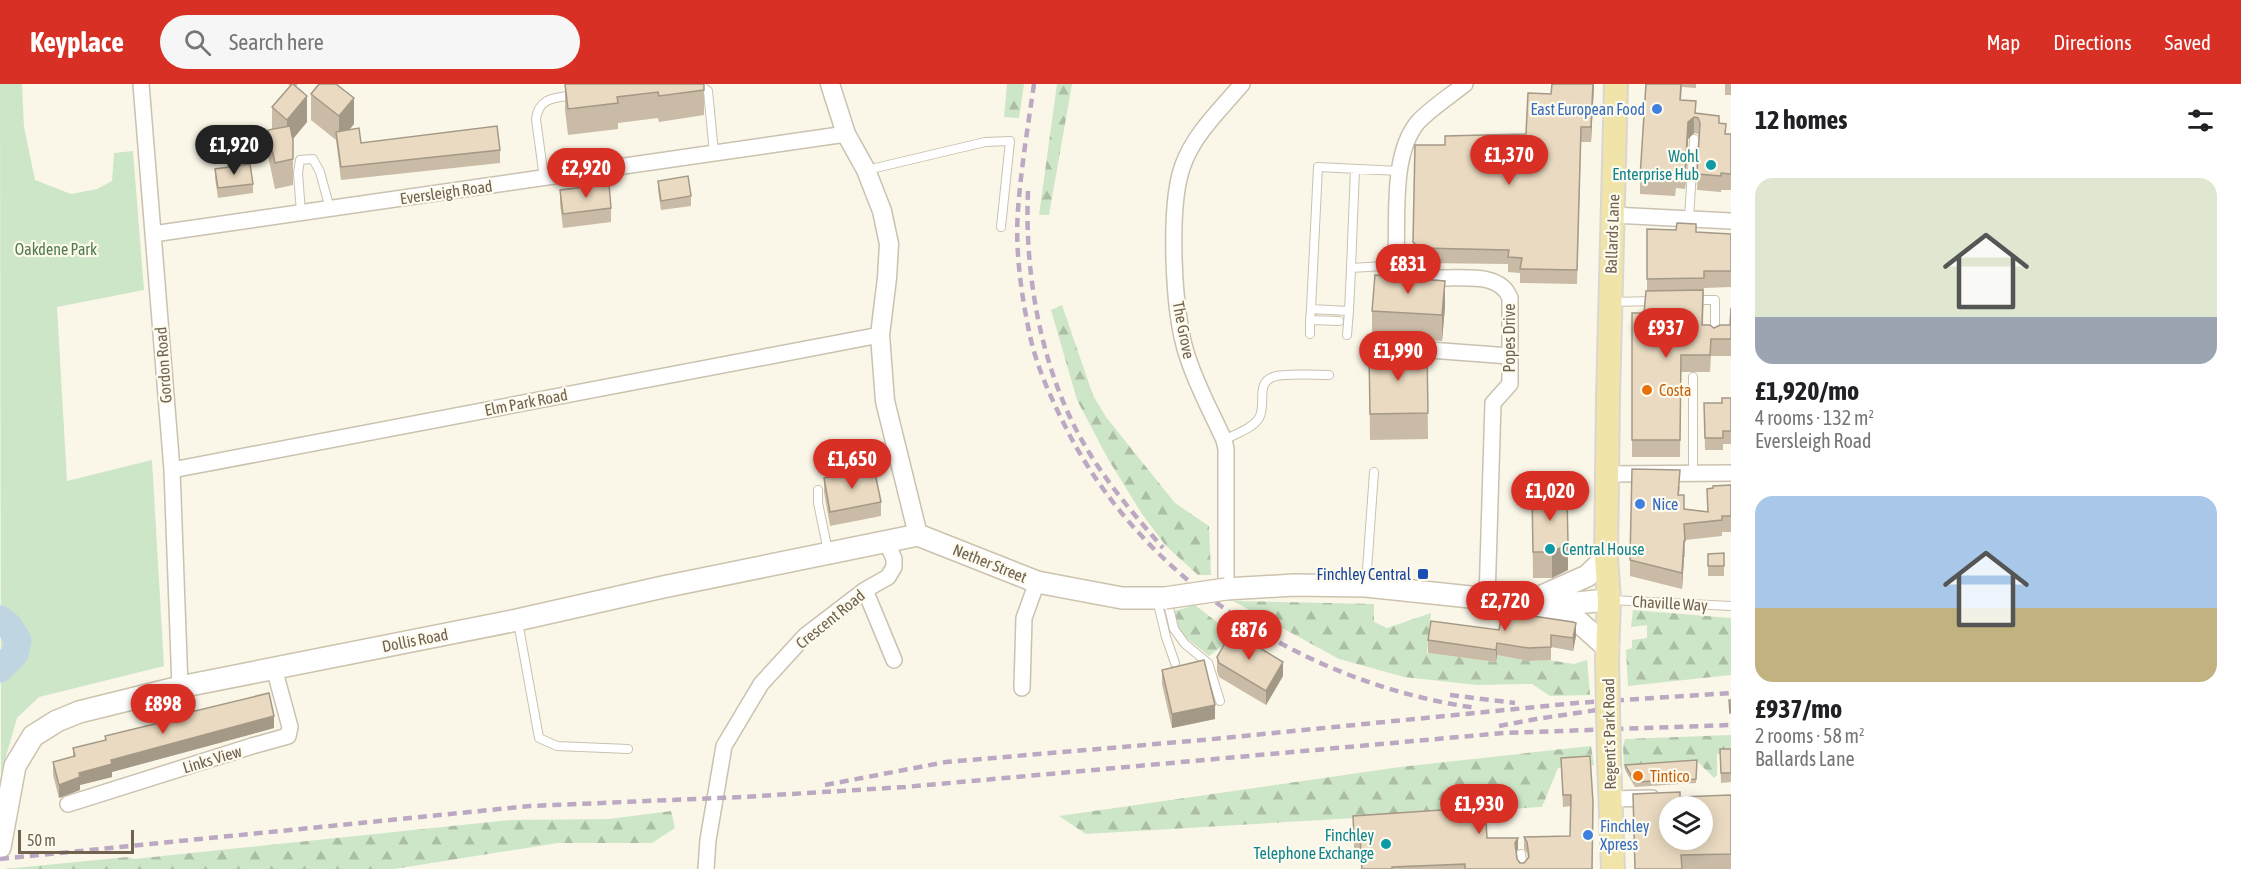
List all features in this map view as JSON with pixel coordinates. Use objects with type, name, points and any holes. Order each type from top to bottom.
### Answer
[{"type":"main road","name":"Ballards Lane","points":[[1610,600],[1606,558],[1616,84]]},
{"type":"main road","name":"Dollis Road","points":[[0,847],[15,766],[33,736],[57,721],[79,712],[180,687],[517,620],[918,535]]},
{"type":"main road","name":"Nether Street","points":[[918,535],[1037,582],[1122,598],[1163,598],[1226,589],[1294,585],[1366,586],[1527,603],[1610,600]]},
{"type":"main road","points":[[1527,603],[1587,576],[1606,558]]},
{"type":"main road","name":"Regent's Park Road","points":[[1610,600],[1609,759],[1613,869]]},
{"type":"main road","name":"Nether Street","points":[[1527,603],[1580,623],[1608,654]]},
{"type":"street","name":"Gordon Road","points":[[141,84],[172,470],[180,687]]},
{"type":"street","points":[[830,84],[846,134],[866,170],[882,211],[889,244],[880,335],[885,402],[918,535]]},
{"type":"street","name":"The Grove","points":[[1226,589],[1226,449],[1224,440],[1197,384],[1185,350],[1175,279],[1175,223],[1177,185],[1183,164],[1204,128],[1242,84]]},
{"type":"street","points":[[1400,265],[1396,256],[1399,171],[1407,138],[1419,121],[1465,84]]},
{"type":"street","name":"Eversleigh Road","points":[[153,234],[846,134]]},
{"type":"street","points":[[1613,215],[1731,221]]},
{"type":"street","name":"Popes Drive","points":[[1400,265],[1414,275],[1493,281],[1506,288],[1510,298],[1510,384],[1493,403],[1487,599]]},
{"type":"street","name":"Elm Park Road","points":[[172,470],[880,335]]},
{"type":"street","points":[[1375,346],[1510,356]]},
{"type":"street","points":[[1607,474],[1731,473]]},
{"type":"street","name":"Crescent Road","points":[[706,869],[708,840],[724,746],[761,684],[805,636],[865,590],[888,577],[894,567],[894,559],[886,540]]},
{"type":"street","points":[[1022,688],[1024,618],[1037,582]]},
{"type":"street","points":[[865,590],[894,660]]},
{"type":"street","name":"Links View","points":[[68,804],[288,736],[290,728],[274,668]]},
{"type":"street","points":[[1611,799],[1659,798]]},
{"type":"lane","points":[[699,84],[708,91],[714,153]]},
{"type":"lane","points":[[544,178],[537,112],[543,102],[549,99],[582,94]]},
{"type":"lane","points":[[1689,218],[1694,139]]},
{"type":"lane","points":[[866,170],[985,142],[1010,141],[1001,227]]},
{"type":"lane","points":[[301,213],[298,173],[300,160],[313,159],[320,172],[330,209]]},
{"type":"lane","points":[[1310,334],[1318,166],[1399,171]]},
{"type":"lane","points":[[1347,335],[1355,169]]},
{"type":"lane","points":[[1351,268],[1400,265]]},
{"type":"lane","points":[[1682,300],[1715,300],[1714,339]]},
{"type":"lane","points":[[1610,302],[1660,301]]},
{"type":"lane","points":[[1311,309],[1349,311]]},
{"type":"lane","points":[[1310,320],[1339,321]]},
{"type":"lane","points":[[1224,440],[1257,421],[1262,407],[1263,387],[1269,379],[1278,376],[1329,375]]},
{"type":"lane","points":[[1693,377],[1694,473]]},
{"type":"lane","points":[[1366,586],[1374,472]]},
{"type":"lane","points":[[818,490],[818,503],[828,553]]},
{"type":"lane","points":[[1163,598],[1166,637],[1176,663]]},
{"type":"lane","points":[[1163,598],[1173,629],[1185,644],[1208,663],[1220,701]]},
{"type":"lane","name":"Chaville Way","points":[[1610,600],[1731,606]]},
{"type":"lane","points":[[517,620],[539,738],[557,746],[628,748]]},
{"type":"lane","points":[[1521,855],[1523,869]]},
{"type":"green space","name":"Oakdene Park","points":[[0,84],[22,84],[24,127],[35,180],[71,194],[97,189],[112,181],[114,153],[133,151],[144,290],[57,307],[67,481],[152,460],[164,666],[39,697],[17,718],[1,774]]},
{"type":"green space","points":[[1007,84],[1024,84],[1019,118],[1004,117]]},
{"type":"green space","points":[[1057,84],[1072,84],[1049,215],[1039,215]]},
{"type":"green space","points":[[1062,305],[1093,395],[1106,417],[1175,503],[1209,526],[1211,575],[1198,575],[1166,546],[1142,514],[1108,459],[1077,400],[1051,310]]},
{"type":"green space","points":[[1233,601],[1374,604],[1374,622],[1387,628],[1431,613],[1427,653],[1496,662],[1497,655],[1528,661],[1548,660],[1574,664],[1587,660],[1590,695],[1550,696],[1532,684],[1477,685],[1404,677],[1339,659]]},
{"type":"green space","points":[[1195,605],[1218,623],[1229,641],[1209,656],[1184,636],[1176,626],[1174,611]]},
{"type":"green space","points":[[1633,610],[1731,618],[1731,675],[1628,686],[1626,650],[1632,648],[1632,640],[1647,638],[1647,625],[1631,627]]},
{"type":"green space","points":[[1731,735],[1731,753],[1717,754],[1717,775],[1714,778],[1697,761],[1624,769],[1625,739]]},
{"type":"green space","points":[[1591,746],[1594,765],[1558,768],[1542,807],[1086,834],[1059,816],[1400,767]]},
{"type":"green space","points":[[671,811],[675,828],[652,843],[558,843],[394,869],[4,869],[128,857],[134,859],[510,820],[609,819]]},
{"type":"building","points":[[292,84],[307,96],[287,120],[272,107]]},
{"type":"building","points":[[319,84],[336,84],[354,98],[339,116],[311,94]]},
{"type":"building","points":[[565,84],[704,84],[704,90],[659,96],[658,92],[617,97],[618,103],[568,109]]},
{"type":"building","points":[[1552,84],[1593,84],[1591,127],[1581,127],[1577,270],[1520,269],[1522,258],[1508,257],[1509,250],[1420,248],[1413,242],[1415,145],[1445,145],[1445,136],[1526,134],[1528,93],[1551,94]]},
{"type":"building","points":[[1646,84],[1681,84],[1680,100],[1696,101],[1695,113],[1719,116],[1719,123],[1726,124],[1725,134],[1731,134],[1731,174],[1721,173],[1721,176],[1697,174],[1700,123],[1698,118],[1694,117],[1688,122],[1685,173],[1676,172],[1675,180],[1640,177]]},
{"type":"building","points":[[290,126],[293,159],[275,163],[268,130]]},
{"type":"building","points":[[497,126],[500,150],[341,167],[336,132],[359,128],[361,143]]},
{"type":"building","points":[[250,164],[253,184],[218,188],[215,169]]},
{"type":"building","points":[[688,176],[691,196],[661,201],[658,181]]},
{"type":"building","points":[[609,184],[611,208],[563,214],[560,190]]},
{"type":"building","points":[[1677,223],[1696,224],[1696,232],[1731,234],[1731,271],[1704,271],[1704,278],[1647,279],[1647,229],[1676,230]]},
{"type":"building","points":[[1375,275],[1445,281],[1442,315],[1372,311]]},
{"type":"building","points":[[1703,290],[1702,325],[1710,325],[1714,328],[1720,325],[1730,325],[1731,308],[1731,339],[1711,339],[1710,355],[1681,355],[1680,440],[1632,440],[1632,313],[1644,313],[1646,291]]},
{"type":"building","points":[[1369,351],[1427,351],[1428,413],[1370,414]]},
{"type":"building","points":[[1722,398],[1731,398],[1731,431],[1723,431],[1723,438],[1705,438],[1704,403],[1722,403]]},
{"type":"building","points":[[874,468],[881,502],[830,512],[824,478]]},
{"type":"building","points":[[1632,469],[1680,470],[1678,495],[1684,495],[1684,509],[1708,512],[1707,489],[1713,486],[1731,485],[1731,516],[1722,516],[1722,520],[1684,524],[1682,573],[1630,560]]},
{"type":"building","points":[[1532,494],[1567,494],[1568,544],[1552,552],[1533,552]]},
{"type":"building","points":[[1724,553],[1724,566],[1708,566],[1708,554]]},
{"type":"building","points":[[1503,608],[1533,612],[1533,616],[1576,623],[1573,638],[1551,635],[1551,647],[1528,648],[1497,643],[1496,650],[1428,640],[1431,621],[1499,630]]},
{"type":"building","points":[[1232,631],[1283,662],[1266,691],[1219,663],[1217,657]]},
{"type":"building","points":[[1204,660],[1215,705],[1172,714],[1162,670]]},
{"type":"building","points":[[269,693],[274,716],[111,760],[112,764],[79,773],[80,777],[59,785],[53,762],[75,756],[73,748],[106,740],[105,736],[171,720],[170,717]]},
{"type":"building","points":[[1720,749],[1731,749],[1731,773],[1721,773]]},
{"type":"building","points":[[1590,756],[1593,802],[1592,869],[1465,869],[1465,864],[1362,869],[1360,837],[1354,837],[1353,816],[1485,807],[1487,838],[1518,838],[1515,843],[1517,859],[1520,863],[1524,863],[1529,857],[1524,837],[1570,836],[1571,795],[1563,795],[1561,758]]},
{"type":"building","points":[[1697,760],[1696,779],[1635,782],[1625,765]]},
{"type":"building","points":[[1680,792],[1680,796],[1659,796],[1659,850],[1713,850],[1713,796],[1706,796],[1731,795],[1731,854],[1681,855],[1682,869],[1635,869],[1633,794]]},
{"type":"waterway","points":[[0,619],[9,626],[18,640],[15,654],[0,669]]},
{"type":"railway","points":[[1034,84],[1017,225],[1023,302],[1032,344],[1045,383],[1068,432],[1102,487],[1142,536],[1188,580],[1239,618],[1294,650],[1353,676],[1414,696],[1476,708]]},
{"type":"railway","points":[[1028,191],[1029,259],[1033,293],[1049,361],[1060,394],[1074,425],[1098,467],[1163,548]]},
{"type":"railway","points":[[825,785],[946,762],[1203,740],[1576,703],[1731,693]]},
{"type":"railway","points":[[1450,695],[1515,703]]},
{"type":"railway","points":[[1499,726],[1597,710]]},
{"type":"railway","points":[[0,859],[530,806],[905,787],[1503,733],[1731,725]]},
{"type":"place","name":"East European Food","points":[[1657,109]]},
{"type":"place","name":"Wohl Enterprise Hub","points":[[1711,165]]},
{"type":"place","name":"Costa","points":[[1647,390]]},
{"type":"place","name":"Nice","points":[[1640,504]]},
{"type":"place","name":"Central House","points":[[1550,549]]},
{"type":"place","name":"Finchley Central","points":[[1423,574]]},
{"type":"place","name":"Tintico","points":[[1638,776]]},
{"type":"place","name":"Finchley Xpress","points":[[1588,835]]},
{"type":"place","name":"Finchley Telephone Exchange","points":[[1386,844]]}]
